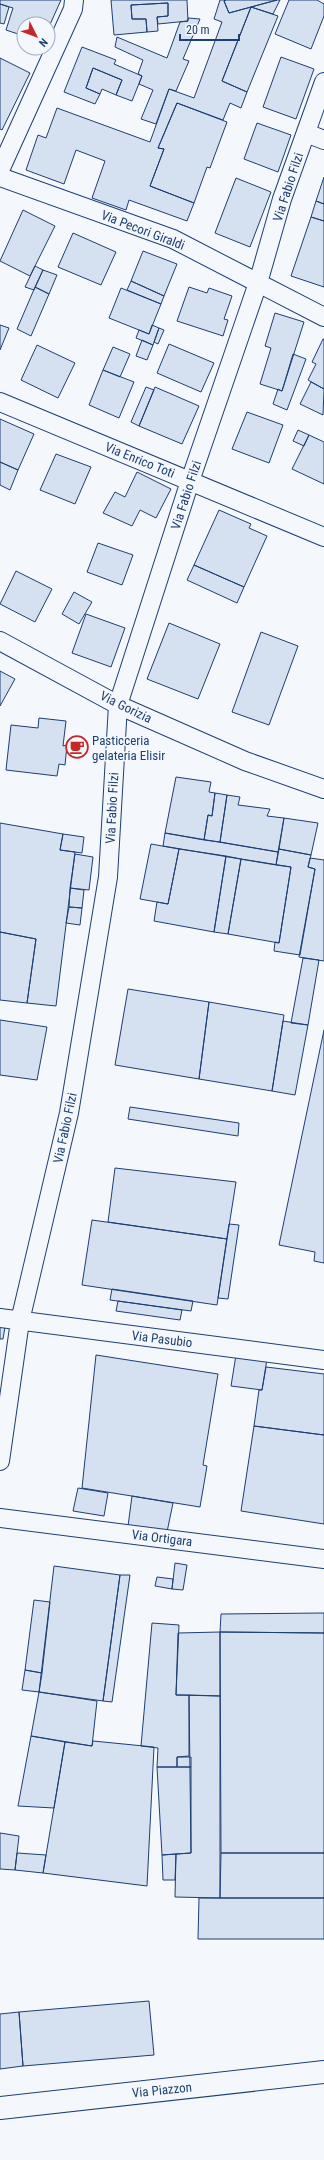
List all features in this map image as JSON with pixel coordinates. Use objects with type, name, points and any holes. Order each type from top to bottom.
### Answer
[{"type":"street","points":[[0,170],[73,9],[74,0]]},
{"type":"street","name":"Via Fabio Filzi","points":[[0,1460],[20,1321],[69,1113],[108,877],[118,705],[190,481],[258,283],[282,198],[324,82]]},
{"type":"street","points":[[306,133],[324,140]]},
{"type":"street","name":"Via Pecori Giraldi","points":[[0,177],[173,239],[324,317]]},
{"type":"street","name":"Via Enrico Toti","points":[[0,402],[324,537]]},
{"type":"street","name":"Via Gorizia","points":[[0,641],[118,705],[245,761],[324,789]]},
{"type":"street","name":"Via Pasubio","points":[[0,1318],[324,1360]]},
{"type":"street","name":"Via Ortigara","points":[[0,1518],[324,1559]]},
{"type":"street","name":"Via Piazzon","points":[[0,2108],[324,2072]]},
{"type":"building","points":[[0,0],[61,0],[54,16],[16,16],[16,33],[6,30],[13,8],[0,4]]},
{"type":"building","points":[[111,0],[187,0],[188,21],[158,24],[157,17],[168,16],[168,3],[131,5],[132,19],[146,19],[147,32],[114,35]]},
{"type":"building","points":[[220,0],[226,0],[224,1],[229,13],[251,7],[222,81],[247,92],[241,108],[230,103],[223,120],[177,103],[158,148],[164,149],[150,186],[194,203],[187,221],[129,200],[126,210],[92,198],[105,161],[76,150],[64,184],[26,170],[38,135],[46,138],[57,108],[150,142],[169,89],[194,98],[222,22],[214,19]]},
{"type":"building","points":[[277,0],[229,13],[224,1]]},
{"type":"building","points":[[280,0],[273,14],[251,7]]},
{"type":"building","points":[[289,0],[317,0],[324,4],[324,16],[311,49],[275,34]]},
{"type":"building","points":[[168,3],[168,16],[157,17],[158,31],[147,32],[146,19],[132,19],[131,5]]},
{"type":"building","points":[[0,4],[9,7],[4,24],[0,23]]},
{"type":"building","points":[[251,7],[278,16],[247,92],[222,81]]},
{"type":"building","points":[[188,18],[200,19],[183,59],[189,61],[176,91],[169,89],[156,124],[141,119],[153,90],[139,84],[142,76],[138,74],[143,60],[115,47],[117,37],[167,58],[180,22],[188,21]]},
{"type":"building","points":[[82,47],[116,60],[114,64],[142,76],[132,101],[116,95],[122,80],[93,68],[86,88],[100,94],[95,104],[64,92]]},
{"type":"building","points":[[281,57],[314,69],[296,119],[263,107]]},
{"type":"building","points":[[0,58],[30,73],[2,130],[0,129]]},
{"type":"building","points":[[93,68],[122,80],[116,95],[102,89],[100,94],[86,88]]},
{"type":"building","points":[[177,103],[227,122],[210,168],[207,167],[194,203],[150,186],[164,149],[158,148]]},
{"type":"building","points":[[257,123],[291,135],[278,172],[244,159]]},
{"type":"building","points":[[324,177],[324,204],[316,201]]},
{"type":"building","points":[[236,178],[271,192],[250,247],[215,233]]},
{"type":"building","points":[[316,201],[324,204],[324,221],[311,217]]},
{"type":"building","points":[[23,210],[55,226],[30,276],[0,261]]},
{"type":"building","points":[[311,217],[324,221],[324,287],[291,276]]},
{"type":"building","points":[[73,233],[116,252],[101,285],[58,267]]},
{"type":"building","points":[[143,251],[177,264],[164,296],[131,281]]},
{"type":"building","points":[[35,266],[43,270],[34,290],[25,287]]},
{"type":"building","points":[[43,270],[57,275],[49,294],[35,287]]},
{"type":"building","points":[[131,281],[164,296],[161,304],[127,290]]},
{"type":"building","points":[[35,287],[49,294],[31,336],[17,329]]},
{"type":"building","points":[[189,287],[207,293],[209,288],[232,296],[224,319],[228,320],[223,336],[177,321]]},
{"type":"building","points":[[121,288],[161,304],[149,334],[109,318]]},
{"type":"building","points":[[275,313],[304,322],[282,391],[260,384],[271,348],[265,346]]},
{"type":"building","points":[[0,325],[9,328],[0,350]]},
{"type":"building","points":[[152,325],[159,328],[153,345],[136,338],[139,330],[149,334]]},
{"type":"building","points":[[159,328],[164,330],[158,344],[154,342]]},
{"type":"building","points":[[323,339],[324,389],[308,380],[316,364],[312,362]]},
{"type":"building","points":[[142,340],[153,345],[147,360],[136,356]]},
{"type":"building","points":[[169,344],[214,363],[201,392],[157,373]]},
{"type":"building","points":[[37,345],[75,363],[58,398],[21,380]]},
{"type":"building","points":[[113,347],[130,354],[120,377],[103,370]]},
{"type":"building","points":[[293,354],[306,359],[287,410],[273,404],[278,389],[282,391]]},
{"type":"building","points":[[103,370],[134,382],[119,418],[89,405]]},
{"type":"building","points":[[311,382],[324,389],[323,415],[300,404]]},
{"type":"building","points":[[146,387],[154,390],[139,426],[131,422]]},
{"type":"building","points":[[155,387],[199,406],[182,444],[139,426]]},
{"type":"building","points":[[247,412],[283,425],[269,463],[232,449]]},
{"type":"building","points":[[0,419],[34,434],[18,470],[0,462]]},
{"type":"building","points":[[298,430],[309,435],[304,446],[293,441]]},
{"type":"building","points":[[309,435],[324,442],[324,484],[292,469]]},
{"type":"building","points":[[56,454],[91,467],[75,504],[40,490]]},
{"type":"building","points":[[0,462],[18,470],[10,490],[0,485]]},
{"type":"building","points":[[137,472],[171,489],[156,518],[140,510],[132,526],[103,513],[115,492],[125,497]]},
{"type":"building","points":[[219,510],[251,524],[249,528],[267,536],[244,587],[194,565]]},
{"type":"building","points":[[98,543],[133,555],[122,585],[87,572]]},
{"type":"building","points":[[194,565],[244,587],[237,603],[187,580]]},
{"type":"building","points":[[16,571],[52,589],[35,622],[0,604]]},
{"type":"building","points":[[74,592],[92,602],[79,624],[62,614]]},
{"type":"building","points":[[86,614],[125,628],[111,667],[72,653]]},
{"type":"building","points":[[169,623],[220,644],[198,699],[147,679]]},
{"type":"building","points":[[261,632],[298,646],[269,725],[232,712]]},
{"type":"building","points":[[0,671],[15,679],[0,706]]},
{"type":"building","points":[[39,718],[66,721],[63,746],[67,745],[65,765],[59,764],[57,776],[6,770],[11,725],[38,728]]},
{"type":"building","points":[[176,777],[211,782],[209,792],[215,793],[212,816],[208,815],[204,840],[165,833]]},
{"type":"building","points":[[215,793],[227,795],[220,842],[204,840],[208,815],[212,816]]},
{"type":"building","points":[[227,795],[240,797],[238,805],[270,809],[267,816],[284,818],[278,852],[220,842]]},
{"type":"building","points":[[284,818],[318,823],[311,855],[279,849]]},
{"type":"building","points":[[0,823],[63,834],[60,850],[75,852],[56,1006],[27,1003],[36,939],[0,932]]},
{"type":"building","points":[[165,833],[278,852],[276,865],[163,846]]},
{"type":"building","points":[[63,834],[84,837],[82,853],[60,850]]},
{"type":"building","points":[[151,844],[179,849],[168,904],[140,899]]},
{"type":"building","points":[[179,849],[226,856],[214,932],[154,921],[157,902],[168,904]]},
{"type":"building","points":[[279,849],[311,855],[308,867],[315,869],[300,955],[274,951],[275,942],[279,943],[291,867],[276,865]]},
{"type":"building","points":[[75,854],[93,857],[89,890],[70,888]]},
{"type":"building","points":[[226,856],[241,859],[228,934],[214,932]]},
{"type":"building","points":[[310,858],[324,860],[324,961],[299,957],[315,869],[308,867]]},
{"type":"building","points":[[241,859],[291,867],[279,943],[228,934]]},
{"type":"building","points":[[70,888],[84,890],[82,908],[69,907]]},
{"type":"building","points":[[69,907],[82,908],[80,925],[66,923]]},
{"type":"building","points":[[0,932],[36,939],[27,1003],[0,1000]]},
{"type":"building","points":[[303,958],[319,960],[308,1025],[291,1023]]},
{"type":"building","points":[[128,989],[209,1002],[199,1079],[115,1065]]},
{"type":"building","points":[[209,1002],[284,1015],[272,1091],[199,1079]]},
{"type":"building","points":[[0,1020],[47,1027],[37,1080],[0,1075]]},
{"type":"building","points":[[283,1021],[308,1025],[295,1095],[272,1091]]},
{"type":"building","points":[[324,1030],[324,1263],[314,1261],[315,1252],[279,1245]]},
{"type":"building","points":[[130,1107],[239,1123],[238,1136],[128,1119]]},
{"type":"building","points":[[115,1168],[236,1182],[227,1239],[108,1222]]},
{"type":"building","points":[[92,1220],[227,1239],[217,1305],[82,1285]]},
{"type":"building","points":[[229,1224],[239,1225],[228,1299],[218,1298]]},
{"type":"building","points":[[112,1289],[193,1301],[191,1311],[110,1300]]},
{"type":"building","points":[[118,1301],[182,1310],[180,1320],[116,1311]]},
{"type":"building","points":[[0,1327],[5,1327],[3,1339],[0,1339]]},
{"type":"building","points":[[96,1355],[218,1374],[203,1465],[207,1466],[200,1507],[82,1488]]},
{"type":"building","points":[[236,1355],[267,1359],[262,1390],[231,1386]]},
{"type":"building","points":[[266,1367],[324,1374],[324,1435],[254,1426],[259,1390],[262,1390]]},
{"type":"building","points":[[254,1426],[324,1435],[324,1524],[241,1511]]},
{"type":"building","points":[[78,1488],[108,1493],[104,1516],[73,1511]]},
{"type":"building","points":[[132,1496],[173,1503],[167,1532],[128,1526]]},
{"type":"building","points":[[175,1563],[187,1565],[183,1590],[172,1589]]},
{"type":"building","points":[[54,1566],[120,1575],[103,1701],[39,1692]]},
{"type":"building","points":[[120,1575],[130,1575],[112,1702],[103,1701]]},
{"type":"building","points":[[157,1577],[173,1579],[172,1589],[155,1586]]},
{"type":"building","points":[[34,1600],[50,1602],[42,1673],[25,1670]]},
{"type":"building","points":[[324,1613],[324,1633],[220,1632],[221,1614]]},
{"type":"building","points":[[152,1623],[179,1625],[176,1695],[189,1695],[189,1756],[177,1757],[177,1767],[157,1767],[158,1748],[141,1746]]},
{"type":"building","points":[[220,1632],[220,1696],[176,1695],[178,1633]]},
{"type":"building","points":[[220,1632],[324,1633],[324,1853],[221,1853]]},
{"type":"building","points":[[25,1670],[42,1673],[39,1692],[22,1690]]},
{"type":"building","points":[[39,1692],[97,1701],[92,1746],[31,1736]]},
{"type":"building","points":[[189,1695],[220,1696],[220,1898],[175,1897],[176,1854],[191,1853]]},
{"type":"building","points":[[31,1736],[65,1742],[54,1808],[18,1806]]},
{"type":"building","points":[[93,1741],[154,1747],[147,1886],[43,1873],[65,1742],[92,1746]]},
{"type":"building","points":[[177,1757],[191,1757],[191,1767],[177,1767]]},
{"type":"building","points":[[157,1767],[191,1767],[191,1853],[162,1855]]},
{"type":"building","points":[[0,1833],[19,1836],[15,1870],[0,1869]]},
{"type":"building","points":[[17,1853],[46,1855],[43,1873],[15,1870]]},
{"type":"building","points":[[221,1853],[324,1853],[324,1898],[220,1898]]},
{"type":"building","points":[[176,1854],[175,1880],[163,1880],[162,1855]]},
{"type":"building","points":[[199,1898],[324,1898],[324,1939],[198,1939]]},
{"type":"building","points":[[149,2001],[154,2055],[23,2066],[19,2012]]},
{"type":"building","points":[[19,2012],[23,2066],[0,2069],[0,2014]]},
{"type":"place","name":"Pasticceria gelateria Elisir","points":[[77,747]]}]
